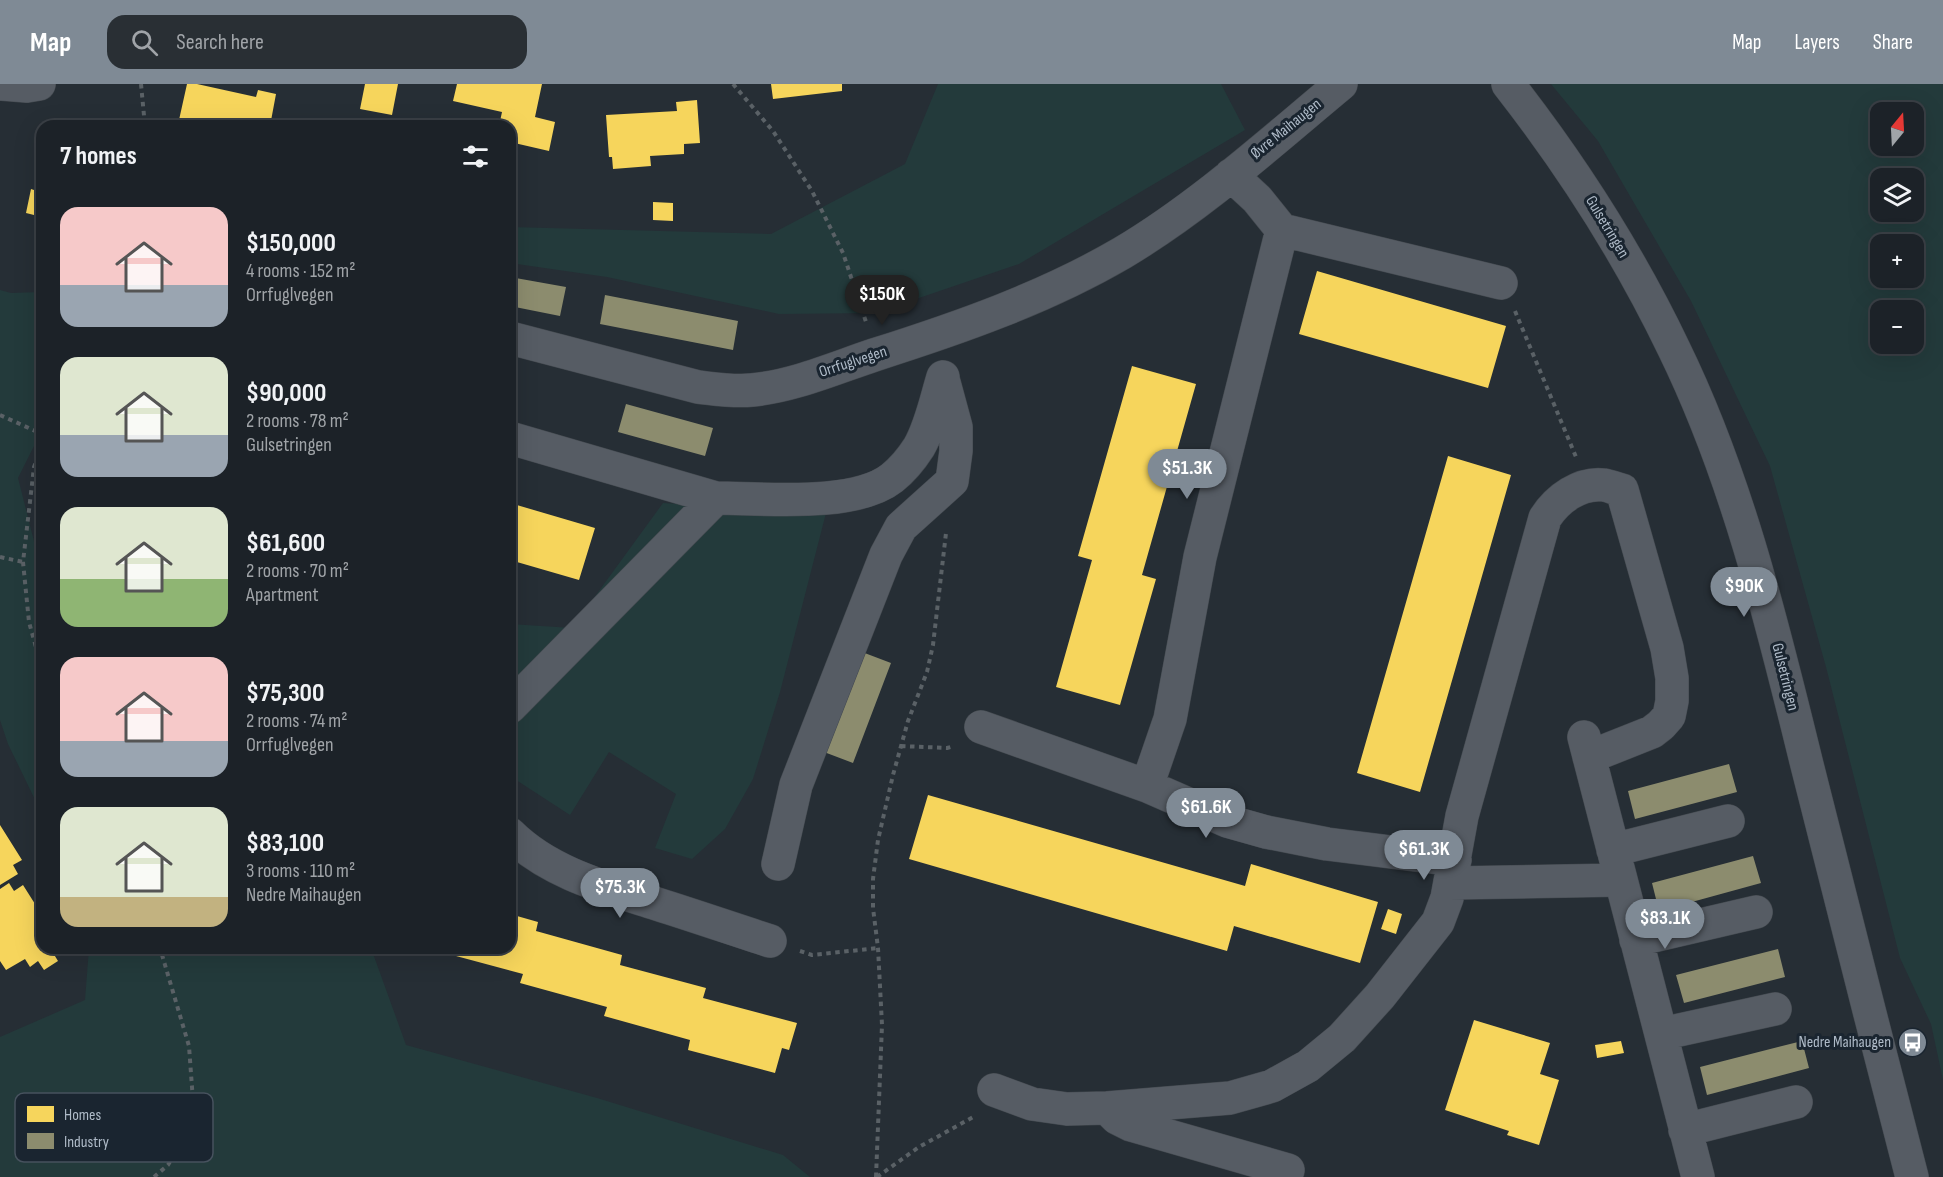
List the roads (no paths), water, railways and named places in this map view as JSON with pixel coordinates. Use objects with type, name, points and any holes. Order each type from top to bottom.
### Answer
[{"type":"street","points":[[2,84],[27,86],[39,84]]},
{"type":"street","name":"Gulsetringen","points":[[1508,84],[1538,122],[1585,191],[1626,259],[1674,348],[1724,468],[1768,607],[1911,1177]]},
{"type":"street","name":"Øvre Maihaugen","points":[[1231,175],[1328,88]]},
{"type":"street","points":[[1231,175],[1257,199],[1282,230],[1501,283]]},
{"type":"street","name":"Orrfuglvegen","points":[[516,340],[698,387],[752,390],[783,385],[934,336],[1064,282],[1121,253],[1171,220],[1231,175]]},
{"type":"street","points":[[1147,786],[1170,719],[1200,557],[1282,230]]},
{"type":"street","points":[[778,864],[796,785],[886,555],[901,527],[952,481],[956,427],[934,336]]},
{"type":"street","points":[[516,440],[716,498],[847,496],[875,488],[892,479],[907,463],[920,446],[932,418],[943,377]]},
{"type":"street","points":[[994,1090],[1032,1104],[1067,1109],[1230,1098],[1272,1086],[1308,1065],[1342,1038],[1380,996],[1438,922],[1453,872],[1462,816],[1545,518],[1552,507],[1569,494],[1588,485],[1604,485],[1622,490],[1667,648],[1672,678],[1672,701],[1669,716],[1652,732],[1586,746],[1698,1177]]},
{"type":"street","points":[[516,702],[716,498]]},
{"type":"street","points":[[981,727],[1147,786],[1227,820],[1266,832],[1453,872],[1617,865],[1728,821]]},
{"type":"street","points":[[516,839],[527,849],[561,869],[601,886],[770,941]]},
{"type":"street","points":[[1636,940],[1756,912]]},
{"type":"street","points":[[1661,1034],[1775,1010]]},
{"type":"street","points":[[1685,1130],[1796,1102]]},
{"type":"street","points":[[1107,1108],[1118,1118],[1131,1125],[1288,1170]]},
{"type":"place","name":"Nedre Maihaugen","points":[[1912,1042]]}]
